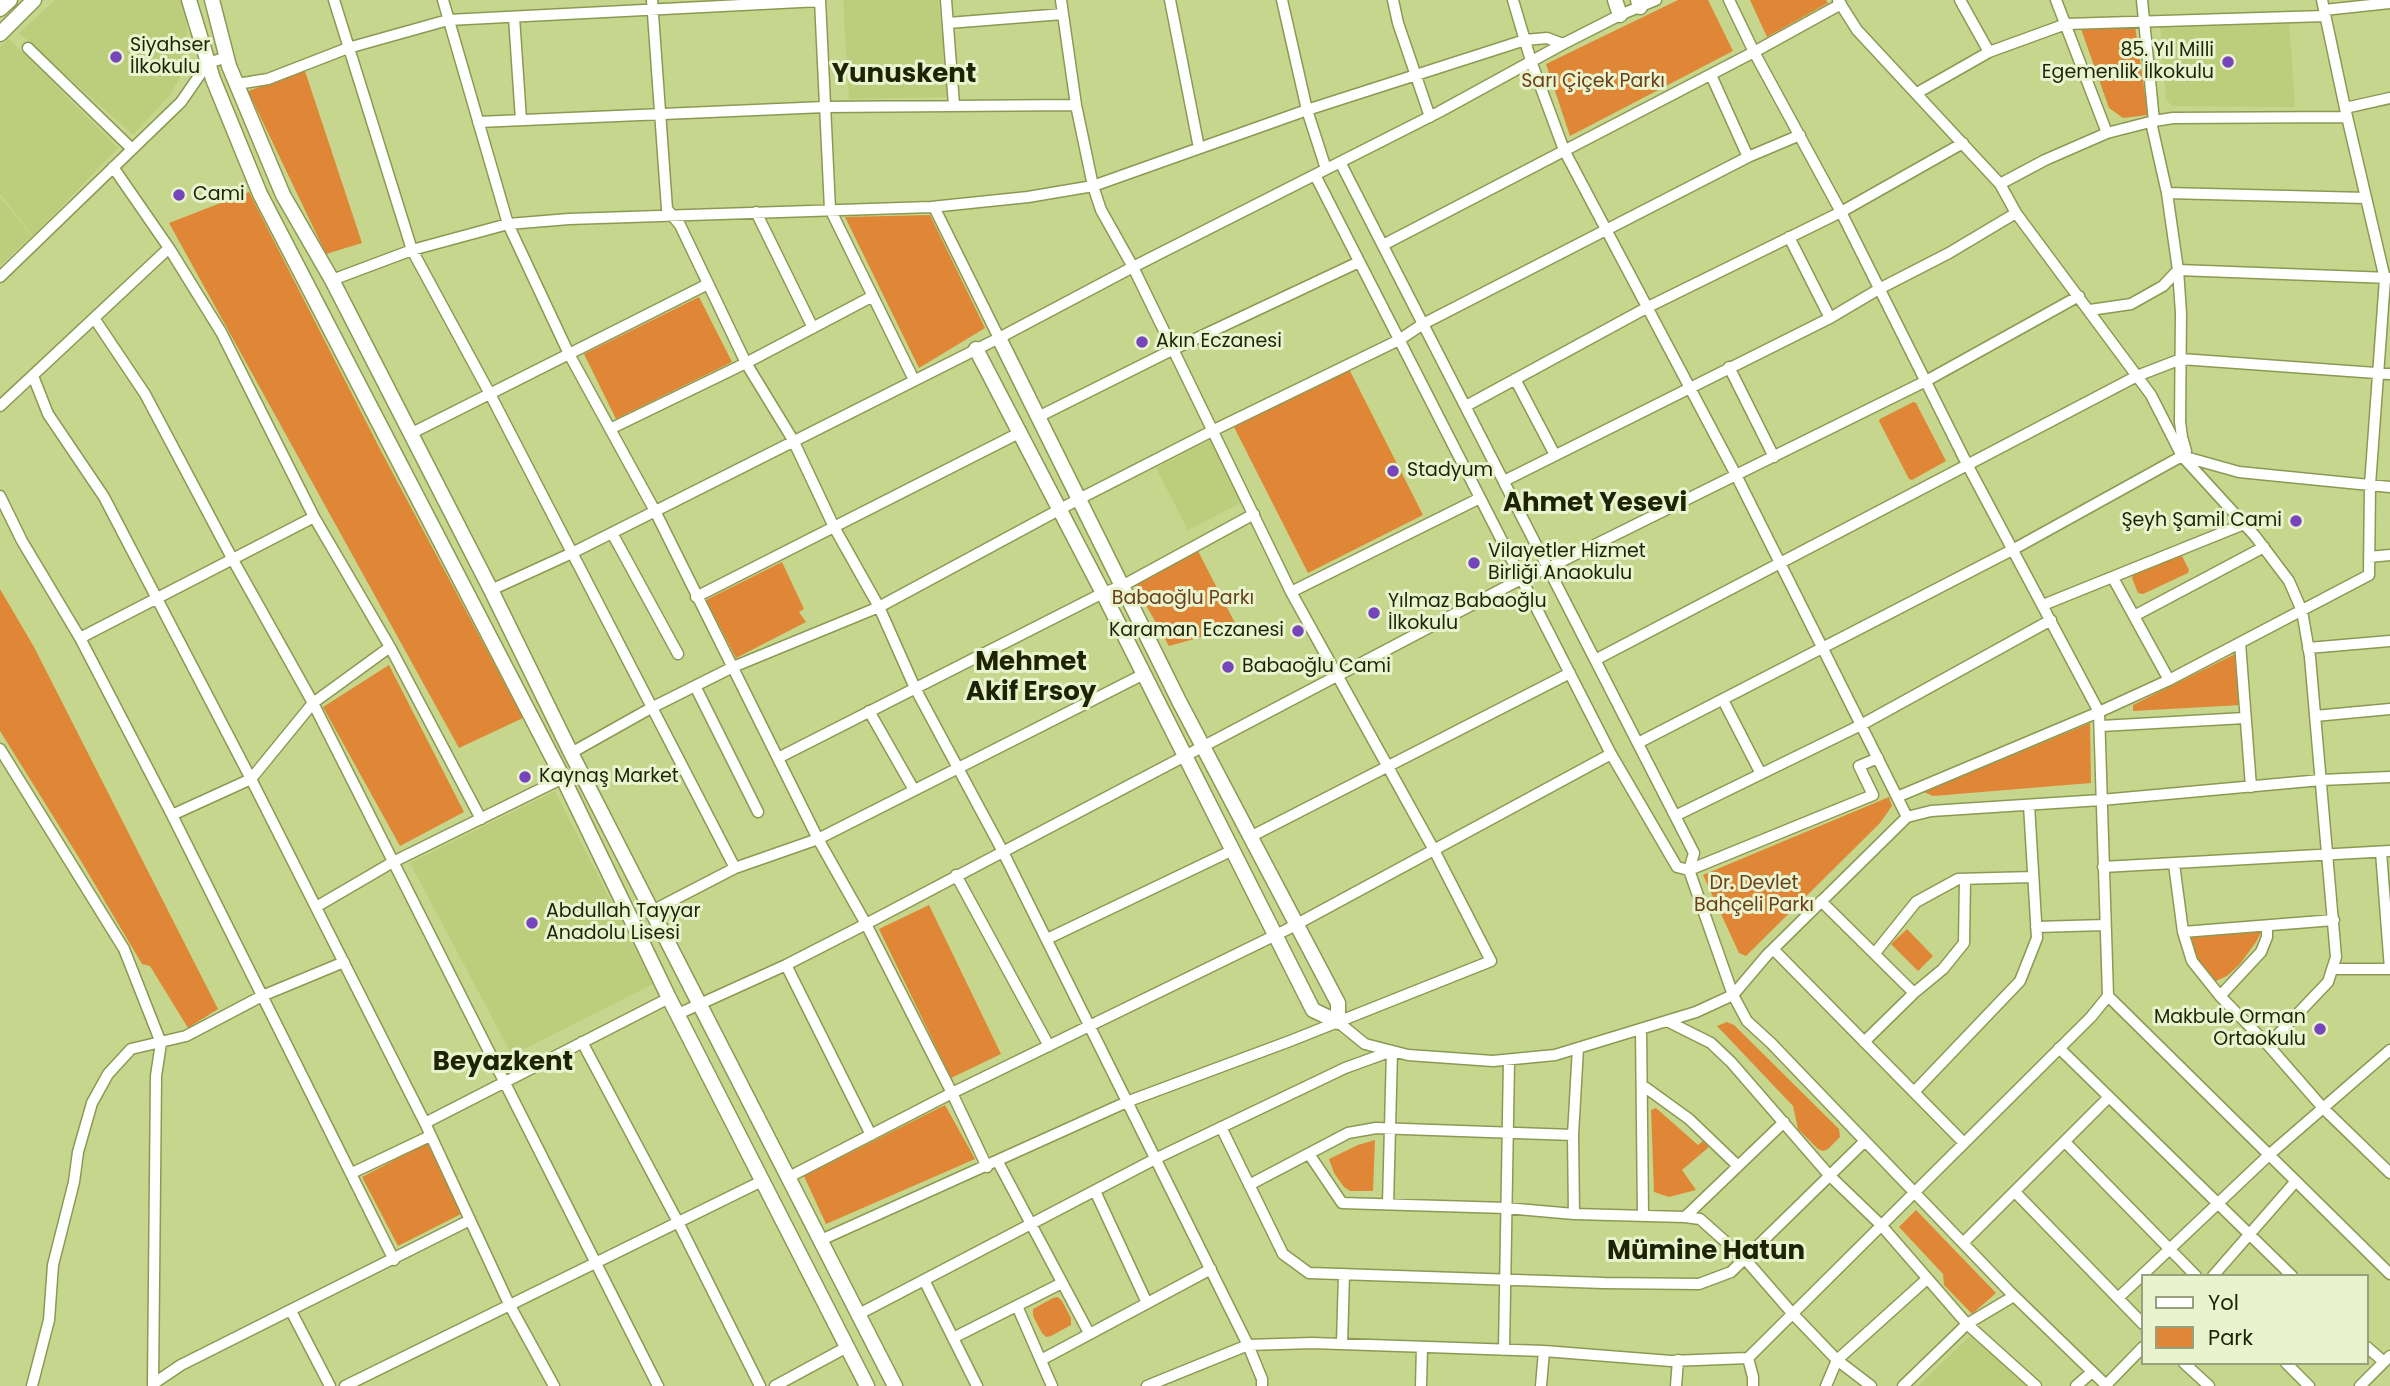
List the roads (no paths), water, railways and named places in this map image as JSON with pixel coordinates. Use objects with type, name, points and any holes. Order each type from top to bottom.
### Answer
[{"type":"street","points":[[0,9],[10,0]]},
{"type":"street","points":[[0,34],[34,0]]},
{"type":"street","points":[[189,0],[208,63],[260,194],[563,778],[669,998],[867,1386]]},
{"type":"street","points":[[212,0],[236,84],[283,195],[332,280],[895,1386]]},
{"type":"street","points":[[334,0],[412,250],[490,394],[735,868]]},
{"type":"street","points":[[443,0],[509,224],[569,354],[655,512],[818,839],[866,924],[987,1167]]},
{"type":"street","points":[[946,0],[954,105]]},
{"type":"street","points":[[821,1240],[1129,1101],[1492,961],[1434,850],[1291,592],[1174,349],[1101,210],[1093,186],[1076,105],[1061,0]]},
{"type":"street","points":[[1170,0],[1199,148]]},
{"type":"street","points":[[1282,0],[1307,110],[1326,169]]},
{"type":"street","points":[[1393,0],[1430,117]]},
{"type":"street","points":[[1513,0],[1531,61],[1564,149],[1736,475],[1907,817]]},
{"type":"street","points":[[1615,0],[1620,15]]},
{"type":"street","points":[[491,590],[655,512],[999,338],[1430,117],[1639,4],[1656,0]]},
{"type":"street","points":[[1147,1386],[1248,1345],[1342,1344],[1678,1360],[1748,1358],[2091,1017],[2108,996],[2099,712],[1968,466],[1841,212],[1728,0]]},
{"type":"street","points":[[1960,0],[1989,52]]},
{"type":"street","points":[[2056,0],[2107,133]]},
{"type":"street","points":[[2142,0],[2153,121],[2178,270],[2181,313],[2181,430],[2185,457]]},
{"type":"street","points":[[236,84],[268,79],[348,48],[448,20],[652,5],[820,1],[830,209],[914,380]]},
{"type":"street","points":[[1383,245],[1711,75],[1839,2],[1857,30],[2000,184],[2016,213],[2151,395],[2185,457],[2290,580],[2302,611],[2308,648],[2336,957],[2334,969],[2324,987],[2268,1045]]},
{"type":"street","points":[[1917,93],[1989,52],[2066,24],[2390,3]]},
{"type":"street","points":[[652,5],[667,209],[708,284],[746,363],[793,440],[834,527],[879,607],[915,688],[1002,850],[1129,1101],[1248,1345],[1262,1386]]},
{"type":"street","points":[[1897,797],[2169,680],[2369,575],[2370,485],[2385,374],[2388,278],[2366,198],[2324,9]]},
{"type":"street","points":[[948,23],[1063,14]]},
{"type":"street","points":[[514,17],[521,120]]},
{"type":"street","points":[[332,280],[412,250],[509,224],[569,219],[934,207],[1028,197],[1093,186],[1307,110],[1525,40],[1547,38],[1563,44]]},
{"type":"street","points":[[28,48],[132,149]]},
{"type":"street","points":[[0,276],[181,102],[208,63],[227,57]]},
{"type":"street","points":[[1711,75],[1748,157]]},
{"type":"street","points":[[2000,184],[2045,160],[2107,133],[2153,121],[2173,118],[2346,113],[2390,99]]},
{"type":"street","points":[[478,121],[825,107],[1076,105]]},
{"type":"street","points":[[570,752],[733,667],[879,607],[1079,499],[1399,340],[1423,324],[1748,157],[1800,135]]},
{"type":"street","points":[[1466,407],[1648,307],[1841,212],[1963,143]]},
{"type":"street","points":[[1340,162],[1694,853],[1689,870],[1733,995],[1747,1021],[2014,1296],[2106,1385],[2142,1348]]},
{"type":"street","points":[[113,167],[169,248],[221,332],[314,517],[390,647],[481,819]]},
{"type":"street","points":[[1315,175],[1611,754],[1677,867],[1689,870],[1873,796],[1859,766],[1878,758]]},
{"type":"street","points":[[2167,193],[2366,198]]},
{"type":"street","points":[[934,207],[1203,746],[1338,1003],[1338,1022]]},
{"type":"street","points":[[756,212],[813,328]]},
{"type":"street","points":[[1504,481],[1830,318],[2016,213]]},
{"type":"street","points":[[1789,237],[1830,318]]},
{"type":"street","points":[[0,406],[169,248]]},
{"type":"street","points":[[1038,417],[1359,262]]},
{"type":"street","points":[[2090,310],[2138,301],[2163,286],[2178,270],[2388,278]]},
{"type":"street","points":[[410,434],[708,284]]},
{"type":"street","points":[[610,429],[746,363],[873,296]]},
{"type":"street","points":[[677,1014],[786,965],[1002,850],[1186,757],[1337,674],[1521,579],[1926,381],[2079,296]]},
{"type":"street","points":[[94,318],[145,394],[313,703],[658,1386]]},
{"type":"street","points":[[976,349],[1313,1010],[1338,1022],[1365,1044],[1408,1055],[1509,1060],[1555,1055],[1696,1012],[1733,995],[1773,949],[1907,817],[1931,811],[2101,800],[2321,780],[2390,777]]},
{"type":"street","points":[[1595,660],[2137,376],[2181,359],[2385,374]]},
{"type":"street","points":[[1729,367],[1774,457]]},
{"type":"street","points":[[33,376],[48,414],[103,497],[251,779],[425,1123],[509,1304],[554,1386]]},
{"type":"street","points":[[1515,379],[1555,455]]},
{"type":"street","points":[[696,597],[1019,433]]},
{"type":"street","points":[[1638,743],[2014,549],[2185,457],[2239,471],[2390,487]]},
{"type":"street","points":[[0,496],[22,541],[80,638],[172,815],[394,1260]]},
{"type":"street","points":[[1291,592],[1480,498]]},
{"type":"street","points":[[778,758],[1102,593],[1122,586],[1254,514]]},
{"type":"street","points":[[80,638],[314,517]]},
{"type":"street","points":[[2043,606],[2244,524]]},
{"type":"street","points":[[612,533],[678,654]]},
{"type":"street","points":[[2134,616],[2264,547]]},
{"type":"street","points":[[2369,557],[2390,555]]},
{"type":"street","points":[[2113,578],[2169,680]]},
{"type":"street","points":[[1675,816],[1861,725],[2051,621]]},
{"type":"street","points":[[2308,648],[2390,641]]},
{"type":"street","points":[[2240,643],[2251,787]]},
{"type":"street","points":[[172,815],[251,779],[313,703],[390,647]]},
{"type":"street","points":[[1250,837],[1570,673]]},
{"type":"street","points":[[652,911],[735,868],[818,839],[1144,674]]},
{"type":"street","points":[[695,686],[758,812]]},
{"type":"street","points":[[1723,700],[1761,774]]},
{"type":"street","points":[[2315,716],[2390,709]]},
{"type":"street","points":[[869,711],[914,790]]},
{"type":"street","points":[[2101,726],[2245,718]]},
{"type":"street","points":[[0,749],[124,949],[161,1042],[156,1076],[153,1385]]},
{"type":"street","points":[[789,1177],[952,1093],[1276,936],[1611,754]]},
{"type":"street","points":[[316,907],[393,862],[563,778]]},
{"type":"street","points":[[1914,1092],[2020,981],[2037,938],[2029,805]]},
{"type":"street","points":[[1047,939],[1233,850]]},
{"type":"street","points":[[2103,867],[2385,851],[2390,969],[2334,969]]},
{"type":"street","points":[[2175,864],[2183,932],[2192,961],[2220,996],[2268,1045],[2323,1108],[2386,1168],[2390,1155]]},
{"type":"street","points":[[956,875],[1049,1046]]},
{"type":"street","points":[[1875,953],[1916,902],[1958,879],[2033,877]]},
{"type":"street","points":[[1864,1042],[1914,992],[1943,969],[1964,943],[1965,878]]},
{"type":"street","points":[[1821,901],[1914,992]]},
{"type":"street","points":[[2183,932],[2334,919]]},
{"type":"street","points":[[2036,927],[2105,925]]},
{"type":"street","points":[[2220,996],[2261,952],[2267,937],[2267,926]]},
{"type":"street","points":[[1773,949],[1964,1143]]},
{"type":"street","points":[[32,1386],[49,1320],[53,1265],[74,1182],[78,1152],[92,1103],[108,1074],[131,1049],[186,1036],[262,996],[344,962]]},
{"type":"street","points":[[786,965],[871,1135]]},
{"type":"street","points":[[2108,996],[2390,1274]]},
{"type":"street","points":[[425,1123],[669,998]]},
{"type":"street","points":[[1667,1021],[1711,1042],[1829,1175],[1881,1225],[1967,1324],[2036,1386]]},
{"type":"street","points":[[1641,1029],[1643,1216]]},
{"type":"street","points":[[583,1042],[678,1222],[760,1386]]},
{"type":"street","points":[[1574,1214],[1573,1135],[1578,1048]]},
{"type":"street","points":[[2059,1048],[2290,1274]]},
{"type":"street","points":[[2143,1274],[2270,1154],[2390,1050]]},
{"type":"street","points":[[859,1314],[1157,1158],[1345,1068],[1392,1051]]},
{"type":"street","points":[[1388,1205],[1392,1051]]},
{"type":"street","points":[[1504,1350],[1509,1060]]},
{"type":"street","points":[[1642,1085],[1689,1119],[1738,1166]]},
{"type":"street","points":[[1963,1243],[2109,1097]]},
{"type":"street","points":[[1685,1217],[1784,1122]]},
{"type":"street","points":[[1221,1127],[1283,1254],[1309,1273],[1604,1283],[1699,1284],[1731,1272],[1865,1141]]},
{"type":"street","points":[[1249,1185],[1348,1133],[1376,1128],[1573,1135]]},
{"type":"street","points":[[352,1173],[430,1136]]},
{"type":"street","points":[[2065,1142],[2194,1274]]},
{"type":"street","points":[[1309,1154],[1342,1203],[1506,1208],[1574,1214],[1700,1219],[1745,1259],[1837,1360],[1871,1386]]},
{"type":"street","points":[[998,1161],[1089,1333]]},
{"type":"street","points":[[345,1386],[762,1181]]},
{"type":"street","points":[[2215,1274],[2296,1181]]},
{"type":"street","points":[[1095,1191],[1147,1303]]},
{"type":"street","points":[[2015,1192],[2142,1323]]},
{"type":"street","points":[[153,1385],[181,1365],[470,1220]]},
{"type":"street","points":[[1041,1360],[1211,1269]]},
{"type":"street","points":[[1342,1344],[1344,1274]]},
{"type":"street","points":[[2118,1298],[2142,1275]]},
{"type":"street","points":[[1826,1386],[1837,1360],[1927,1279]]},
{"type":"street","points":[[924,1280],[977,1386]]},
{"type":"street","points":[[953,1338],[1062,1283]]},
{"type":"street","points":[[1903,1386],[1967,1324],[2014,1296]]},
{"type":"street","points":[[1017,1306],[1052,1386]]},
{"type":"street","points":[[291,1311],[330,1386]]},
{"type":"street","points":[[775,1386],[847,1347]]},
{"type":"street","points":[[1421,1386],[1422,1347]]},
{"type":"street","points":[[2360,1386],[2387,1359],[2369,1348]]},
{"type":"street","points":[[1541,1386],[1544,1352]]},
{"type":"street","points":[[1748,1358],[1753,1386]]},
{"type":"street","points":[[1676,1386],[1678,1360]]},
{"type":"street","points":[[2186,1365],[2208,1386]]},
{"type":"street","points":[[2288,1365],[2309,1386]]},
{"type":"street","points":[[2076,1386],[2092,1372]]},
{"type":"place","name":"Siyahser İlkokulu","points":[[116,57]]},
{"type":"place","name":"85. Yıl Milli Egemenlik İlkokulu","points":[[2228,62]]},
{"type":"place","name":"Cami","points":[[179,195]]},
{"type":"place","name":"Akın Eczanesi","points":[[1142,342]]},
{"type":"place","name":"Stadyum","points":[[1393,471]]},
{"type":"place","name":"Şeyh Şamil Cami","points":[[2296,521]]},
{"type":"place","name":"Vilayetler Hizmet Birliği Anaokulu","points":[[1474,563]]},
{"type":"place","name":"Yılmaz Babaoğlu İlkokulu","points":[[1374,613]]},
{"type":"place","name":"Karaman Eczanesi","points":[[1298,631]]},
{"type":"place","name":"Babaoğlu Cami","points":[[1228,667]]},
{"type":"place","name":"Kaynaş Market","points":[[525,777]]},
{"type":"place","name":"Abdullah Tayyar Anadolu Lisesi","points":[[532,923]]},
{"type":"place","name":"Makbule Orman Ortaokulu","points":[[2320,1029]]},
{"type":"district","name":"Yunuskent","points":[[904,75]]},
{"type":"district","name":"Ahmet Yesevi","points":[[1595,504]]},
{"type":"district","name":"Mehmet Akif Ersoy","points":[[1031,678]]},
{"type":"district","name":"Beyazkent","points":[[503,1063]]},
{"type":"district","name":"Mümine Hatun","points":[[1706,1252]]},
{"type":"park label","name":"Sarı Çiçek Parkı","points":[[1593,82]]},
{"type":"park label","name":"Babaoğlu Parkı","points":[[1183,599]]},
{"type":"park label","name":"Dr. Devlet Bahçeli Parkı","points":[[1754,895]]}]
